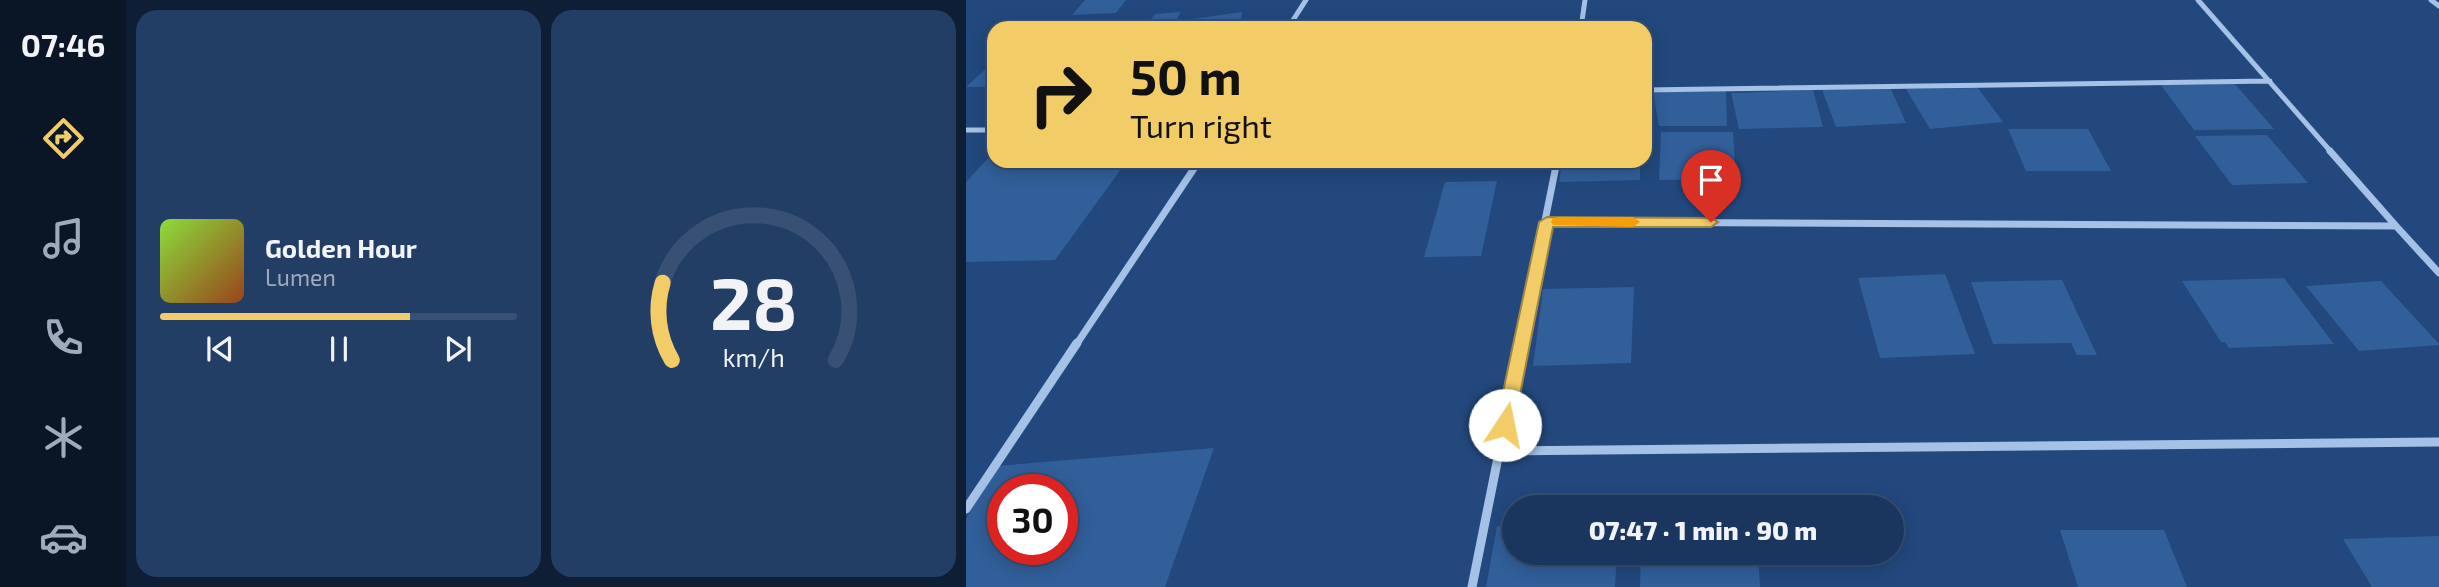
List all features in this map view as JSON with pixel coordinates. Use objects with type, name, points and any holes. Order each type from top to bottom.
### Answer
[{"type":"street","points":[[1293,21],[1307,0]]},
{"type":"street","points":[[1581,21],[1585,0]]},
{"type":"street","points":[[2198,0],[2439,273]]},
{"type":"street","points":[[2431,0],[2439,6]]},
{"type":"street","points":[[1652,90],[2270,81]]},
{"type":"street","points":[[966,130],[987,130]]},
{"type":"street","points":[[966,509],[1194,168]]},
{"type":"street","points":[[1472,587],[1556,168]]},
{"type":"street","points":[[1547,222],[2396,226]]},
{"type":"street","points":[[1500,451],[2439,442]]},
{"type":"building","points":[[1085,0],[1126,0],[1116,13],[1072,15]]},
{"type":"building","points":[[1181,12],[1175,21],[1150,21],[1155,14]]},
{"type":"building","points":[[1242,12],[1241,21],[1185,20]]},
{"type":"building","points":[[987,68],[987,87],[966,87]]},
{"type":"building","points":[[2235,84],[2274,129],[2194,130],[2161,85]]},
{"type":"building","points":[[1978,88],[2003,122],[1930,129],[1906,89]]},
{"type":"building","points":[[1891,89],[1906,123],[1836,127],[1822,90]]},
{"type":"building","points":[[1813,90],[1823,127],[1739,129],[1731,93]]},
{"type":"building","points":[[1726,91],[1727,126],[1659,126],[1653,92]]},
{"type":"building","points":[[2008,129],[2088,129],[2111,171],[2026,171]]},
{"type":"building","points":[[1661,132],[1733,132],[1736,179],[1659,180]]},
{"type":"building","points":[[2267,135],[2308,183],[2232,185],[2195,136]]},
{"type":"building","points":[[987,160],[987,168],[1122,168],[1055,260],[966,262],[966,182]]},
{"type":"building","points":[[1561,168],[1640,168],[1640,180],[1559,182]]},
{"type":"building","points":[[1497,181],[1481,256],[1424,257],[1445,182]]},
{"type":"building","points":[[1945,274],[1975,354],[1880,358],[1858,278]]},
{"type":"building","points":[[2284,278],[2334,344],[2229,348],[2225,342],[2221,342],[2182,281]]},
{"type":"building","points":[[2062,280],[2097,355],[2077,355],[2071,343],[1993,344],[1971,282]]},
{"type":"building","points":[[2381,281],[2439,345],[2359,351],[2306,286]]},
{"type":"building","points":[[1634,287],[1631,363],[1533,366],[1543,289]]},
{"type":"building","points":[[1214,448],[1165,587],[966,587],[966,519],[987,482],[987,565],[1078,565],[1078,474],[991,474],[996,466]]},
{"type":"building","points":[[1497,526],[1502,526],[1502,565],[1616,565],[1615,587],[1486,587]]},
{"type":"building","points":[[2060,530],[2164,530],[2187,587],[2078,587]]},
{"type":"building","points":[[2439,536],[2439,587],[2372,587],[2343,539]]},
{"type":"building","points":[[1641,565],[1759,565],[1760,587],[1640,587]]},
{"type":"slow traffic","points":[[1558,222],[1633,222]]},
{"type":"route","points":[[1505,425],[1547,222],[1711,222]]}]
